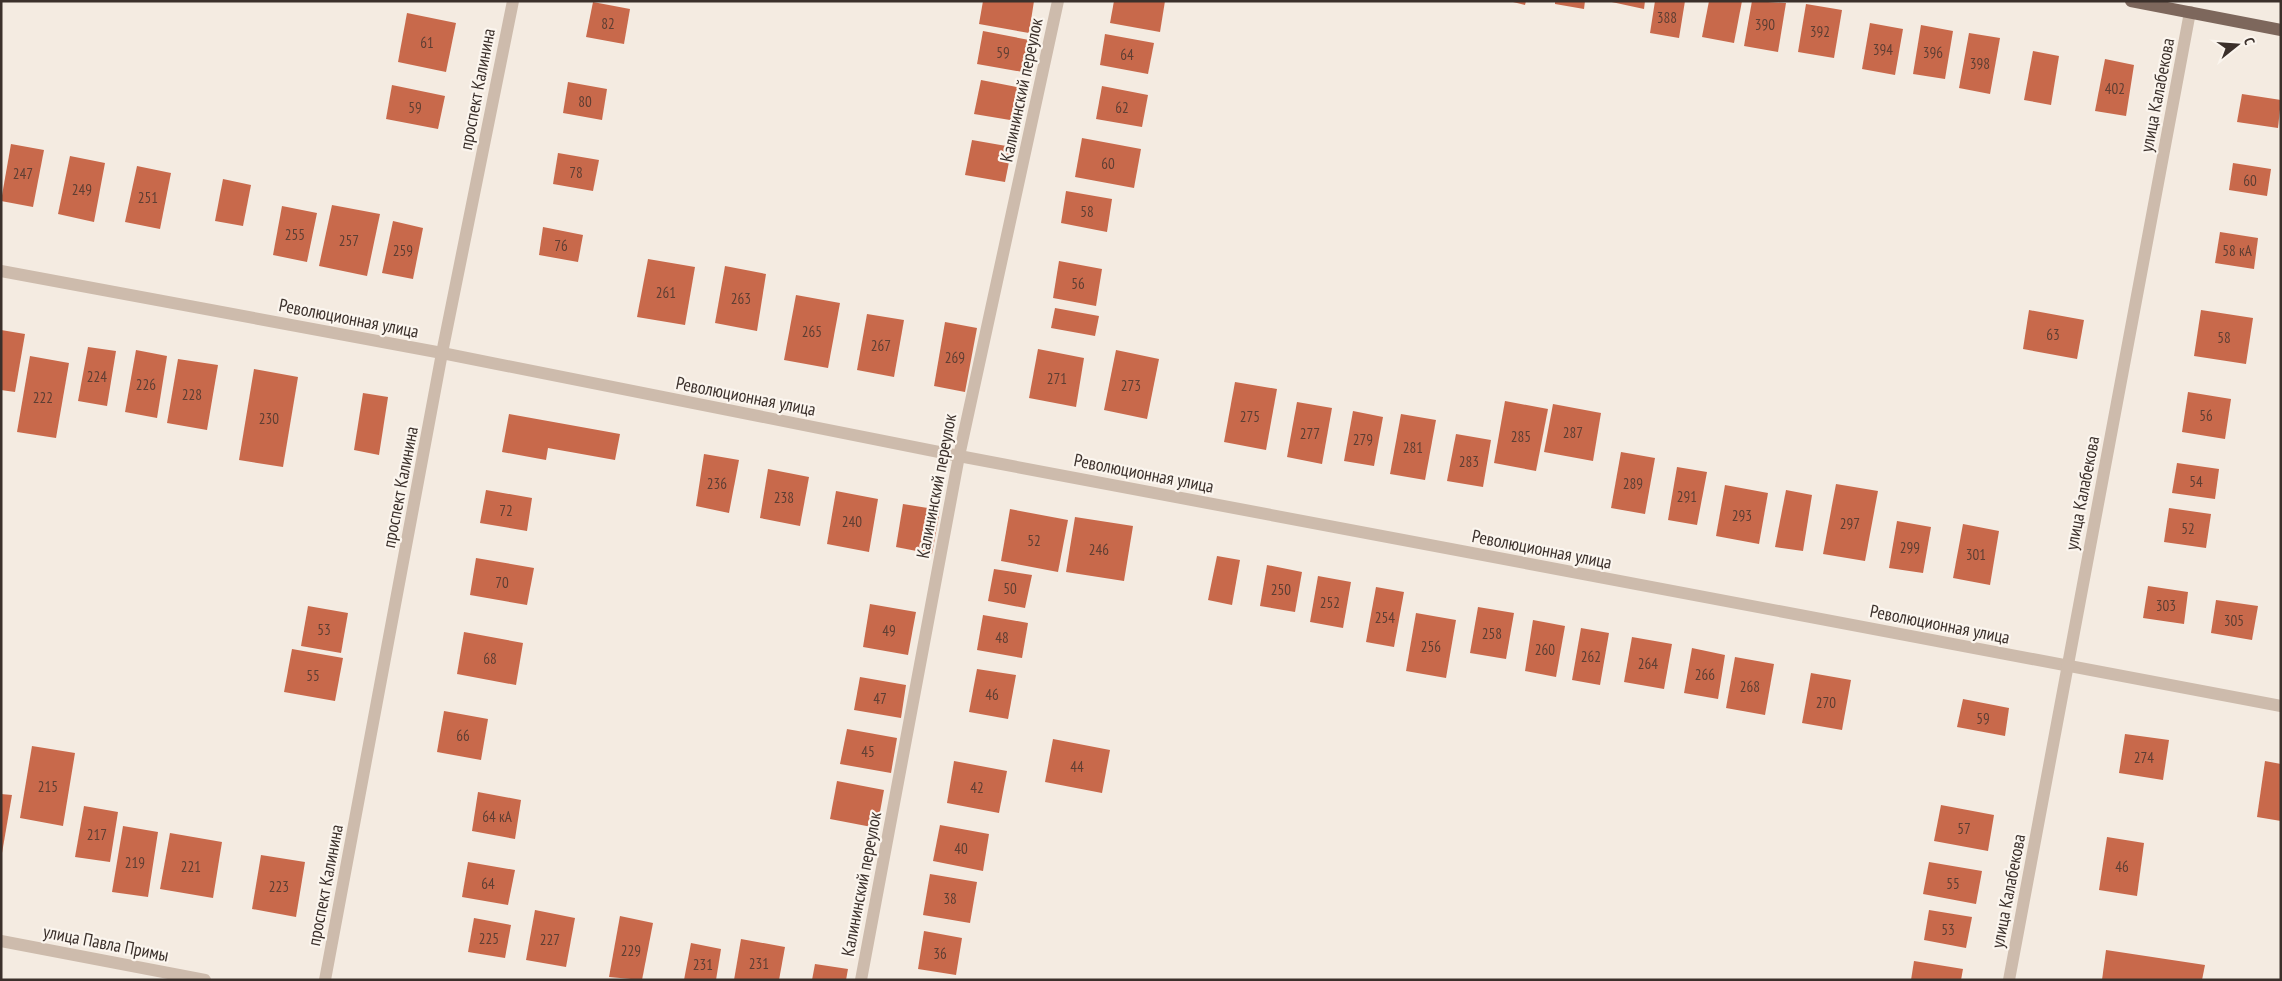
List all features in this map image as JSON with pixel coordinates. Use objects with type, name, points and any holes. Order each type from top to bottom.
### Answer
[{"type":"main road","points":[[2131,1],[2281,30]]},
{"type":"street","name":"проспект Калинина","points":[[325,980],[442,353],[513,1]]},
{"type":"street","name":"Калининский переулок","points":[[861,980],[959,456],[1058,1]]},
{"type":"street","name":"улица Калабекова","points":[[2009,980],[2190,12]]},
{"type":"street","name":"Революционная улица","points":[[1,271],[442,353],[959,456],[2281,706]]},
{"type":"street","name":"улица Павла Примы","points":[[1,941],[205,980]]},
{"type":"building","points":[[983,1],[1034,1],[1029,33],[979,24]]},
{"type":"building","points":[[1114,1],[1165,1],[1160,32],[1110,23]]},
{"type":"building","points":[[1509,1],[1526,1],[1525,5]]},
{"type":"building","points":[[1555,1],[1585,1],[1584,9],[1555,4]]},
{"type":"building","points":[[1607,1],[1645,1],[1644,9]]},
{"type":"building","points":[[1655,1],[1685,1],[1679,38],[1650,33]]},
{"type":"building","points":[[1709,1],[1742,1],[1734,43],[1702,37]]},
{"type":"building","points":[[1752,1],[1786,3],[1778,52],[1744,46]]},
{"type":"building","points":[[593,2],[630,9],[624,44],[586,37]]},
{"type":"building","points":[[1806,4],[1842,10],[1834,58],[1798,52]]},
{"type":"building","points":[[407,13],[456,23],[446,72],[398,62]]},
{"type":"building","points":[[1870,23],[1903,29],[1895,75],[1862,69]]},
{"type":"building","points":[[1921,25],[1953,31],[1945,79],[1913,74]]},
{"type":"building","points":[[983,31],[1029,40],[1023,72],[977,64]]},
{"type":"building","points":[[1969,33],[2000,38],[1990,94],[1959,88]]},
{"type":"building","points":[[1105,34],[1154,43],[1148,74],[1100,65]]},
{"type":"building","points":[[2033,51],[2059,56],[2051,105],[2024,100]]},
{"type":"building","points":[[2105,59],[2134,65],[2126,116],[2095,111]]},
{"type":"building","points":[[981,80],[1022,88],[1016,121],[974,114]]},
{"type":"building","points":[[568,82],[607,89],[602,120],[563,113]]},
{"type":"building","points":[[392,85],[445,96],[438,129],[386,119]]},
{"type":"building","points":[[1102,86],[1148,95],[1142,127],[1096,119]]},
{"type":"building","points":[[2242,94],[2281,100],[2278,128],[2237,122]]},
{"type":"building","points":[[1082,138],[1141,149],[1134,188],[1075,177]]},
{"type":"building","points":[[972,140],[1012,147],[1005,182],[965,175]]},
{"type":"building","points":[[11,144],[44,150],[33,207],[1,201]]},
{"type":"building","points":[[558,153],[599,160],[593,191],[553,184]]},
{"type":"building","points":[[70,156],[105,163],[94,222],[58,214]]},
{"type":"building","points":[[2233,163],[2271,169],[2267,196],[2229,190]]},
{"type":"building","points":[[137,166],[171,173],[160,229],[125,222]]},
{"type":"building","points":[[223,179],[251,185],[243,226],[215,221]]},
{"type":"building","points":[[1066,191],[1112,199],[1107,232],[1061,223]]},
{"type":"building","points":[[332,205],[380,214],[367,276],[319,266]]},
{"type":"building","points":[[282,206],[317,213],[307,262],[273,255]]},
{"type":"building","points":[[393,221],[423,228],[413,279],[382,273]]},
{"type":"building","points":[[543,227],[583,235],[578,262],[539,255]]},
{"type":"building","points":[[2220,232],[2258,238],[2254,269],[2215,263]]},
{"type":"building","points":[[648,259],[695,267],[685,325],[637,317]]},
{"type":"building","points":[[1059,261],[1102,269],[1096,306],[1053,298]]},
{"type":"building","points":[[725,266],[766,274],[757,331],[715,323]]},
{"type":"building","points":[[796,295],[840,303],[828,368],[784,360]]},
{"type":"building","points":[[1055,308],[1099,316],[1095,336],[1051,328]]},
{"type":"building","points":[[2029,310],[2084,320],[2077,359],[2023,349]]},
{"type":"building","points":[[2201,310],[2253,318],[2246,364],[2194,356]]},
{"type":"building","points":[[867,314],[904,320],[894,377],[857,370]]},
{"type":"building","points":[[945,322],[977,328],[965,392],[934,386]]},
{"type":"building","points":[[1,330],[25,334],[15,392],[1,390]]},
{"type":"building","points":[[88,347],[116,351],[107,406],[78,401]]},
{"type":"building","points":[[1038,349],[1084,358],[1076,407],[1029,398]]},
{"type":"building","points":[[136,350],[167,356],[157,418],[125,412]]},
{"type":"building","points":[[1116,350],[1159,359],[1147,419],[1104,410]]},
{"type":"building","points":[[30,356],[69,363],[56,438],[17,432]]},
{"type":"building","points":[[178,359],[218,365],[207,430],[167,423]]},
{"type":"building","points":[[254,369],[298,377],[283,467],[239,460]]},
{"type":"building","points":[[1235,382],[1277,389],[1266,450],[1224,442]]},
{"type":"building","points":[[2188,392],[2231,399],[2225,439],[2182,432]]},
{"type":"building","points":[[363,393],[388,397],[379,455],[354,450]]},
{"type":"building","points":[[1505,401],[1548,409],[1536,471],[1494,463]]},
{"type":"building","points":[[1297,402],[1332,408],[1322,464],[1287,457]]},
{"type":"building","points":[[1553,404],[1601,413],[1593,461],[1544,452]]},
{"type":"building","points":[[1353,411],[1383,417],[1374,466],[1344,461]]},
{"type":"building","points":[[509,414],[620,434],[615,460],[548,448],[546,460],[502,452]]},
{"type":"building","points":[[1401,414],[1436,420],[1425,480],[1390,474]]},
{"type":"building","points":[[1456,434],[1491,440],[1483,487],[1447,481]]},
{"type":"building","points":[[1621,452],[1655,458],[1645,514],[1611,508]]},
{"type":"building","points":[[704,454],[739,460],[729,513],[696,506]]},
{"type":"building","points":[[2177,463],[2219,469],[2215,499],[2172,493]]},
{"type":"building","points":[[1677,467],[1707,472],[1697,525],[1668,520]]},
{"type":"building","points":[[768,469],[809,477],[800,526],[760,518]]},
{"type":"building","points":[[1836,484],[1878,491],[1865,561],[1823,554]]},
{"type":"building","points":[[1725,485],[1768,493],[1759,544],[1716,536]]},
{"type":"building","points":[[486,490],[532,498],[527,531],[480,523]]},
{"type":"building","points":[[1786,490],[1812,495],[1803,551],[1775,547]]},
{"type":"building","points":[[836,491],[878,499],[869,552],[827,544]]},
{"type":"building","points":[[903,504],[940,510],[932,554],[896,547]]},
{"type":"building","points":[[2169,508],[2211,514],[2206,548],[2164,542]]},
{"type":"building","points":[[1010,509],[1068,520],[1058,572],[1001,561]]},
{"type":"building","points":[[1075,517],[1133,526],[1124,581],[1066,572]]},
{"type":"building","points":[[1897,521],[1931,527],[1923,573],[1889,568]]},
{"type":"building","points":[[1963,524],[1999,531],[1990,585],[1953,578]]},
{"type":"building","points":[[1217,556],[1240,560],[1232,605],[1208,600]]},
{"type":"building","points":[[476,558],[534,568],[527,605],[470,595]]},
{"type":"building","points":[[1267,565],[1302,572],[1295,612],[1260,606]]},
{"type":"building","points":[[994,569],[1032,575],[1025,608],[988,601]]},
{"type":"building","points":[[1318,576],[1351,582],[1343,628],[1310,622]]},
{"type":"building","points":[[2148,586],[2188,592],[2184,624],[2143,618]]},
{"type":"building","points":[[1376,587],[1404,592],[1394,647],[1366,642]]},
{"type":"building","points":[[2216,600],[2258,606],[2252,640],[2211,633]]},
{"type":"building","points":[[870,604],[916,612],[908,655],[863,647]]},
{"type":"building","points":[[308,606],[348,613],[341,653],[301,646]]},
{"type":"building","points":[[1478,607],[1514,613],[1506,659],[1470,653]]},
{"type":"building","points":[[1416,613],[1456,620],[1446,678],[1406,671]]},
{"type":"building","points":[[983,615],[1028,623],[1022,658],[977,650]]},
{"type":"building","points":[[1533,620],[1565,626],[1556,677],[1525,671]]},
{"type":"building","points":[[1581,628],[1609,633],[1600,685],[1572,680]]},
{"type":"building","points":[[464,632],[523,643],[516,685],[457,674]]},
{"type":"building","points":[[1632,637],[1672,644],[1664,689],[1624,682]]},
{"type":"building","points":[[1692,648],[1725,655],[1718,699],[1684,693]]},
{"type":"building","points":[[292,649],[343,658],[335,701],[284,692]]},
{"type":"building","points":[[1735,657],[1774,664],[1765,715],[1726,708]]},
{"type":"building","points":[[977,669],[1016,675],[1008,719],[969,712]]},
{"type":"building","points":[[1811,673],[1851,680],[1842,730],[1802,723]]},
{"type":"building","points":[[860,677],[906,685],[901,718],[854,710]]},
{"type":"building","points":[[1963,699],[2009,708],[2005,736],[1957,727]]},
{"type":"building","points":[[444,711],[488,719],[481,760],[437,752]]},
{"type":"building","points":[[847,729],[897,738],[891,773],[840,764]]},
{"type":"building","points":[[2125,734],[2169,740],[2163,780],[2119,773]]},
{"type":"building","points":[[1053,739],[1110,750],[1102,793],[1045,782]]},
{"type":"building","points":[[32,746],[75,753],[63,826],[20,818]]},
{"type":"building","points":[[954,761],[1007,771],[999,813],[947,803]]},
{"type":"building","points":[[2265,761],[2281,764],[2281,821],[2257,817]]},
{"type":"building","points":[[837,781],[884,790],[877,828],[830,819]]},
{"type":"building","points":[[478,792],[521,800],[515,839],[472,831]]},
{"type":"building","points":[[1,794],[12,795],[2,853],[1,853]]},
{"type":"building","points":[[1941,805],[1994,815],[1988,851],[1934,841]]},
{"type":"building","points":[[84,806],[118,812],[110,862],[75,857]]},
{"type":"building","points":[[940,825],[989,834],[983,871],[933,861]]},
{"type":"building","points":[[123,826],[158,832],[148,897],[112,892]]},
{"type":"building","points":[[170,833],[222,842],[213,898],[160,889]]},
{"type":"building","points":[[2107,837],[2144,843],[2137,896],[2099,890]]},
{"type":"building","points":[[261,855],[305,862],[296,917],[252,909]]},
{"type":"building","points":[[468,862],[515,870],[508,905],[462,897]]},
{"type":"building","points":[[1929,862],[1982,871],[1976,904],[1923,894]]},
{"type":"building","points":[[930,874],[977,882],[970,923],[923,915]]},
{"type":"building","points":[[535,910],[575,918],[566,967],[526,960]]},
{"type":"building","points":[[1929,910],[1972,917],[1966,948],[1924,940]]},
{"type":"building","points":[[620,916],[653,923],[642,980],[609,977]]},
{"type":"building","points":[[474,918],[511,925],[505,958],[468,952]]},
{"type":"building","points":[[924,931],[962,938],[956,975],[918,969]]},
{"type":"building","points":[[741,939],[785,947],[779,980],[734,980]]},
{"type":"building","points":[[691,943],[721,949],[716,980],[684,980]]},
{"type":"building","points":[[2106,950],[2205,965],[2202,980],[2102,980]]},
{"type":"building","points":[[1914,961],[1963,969],[1961,980],[1911,980]]},
{"type":"building","points":[[815,964],[848,969],[846,980],[812,980]]}]
